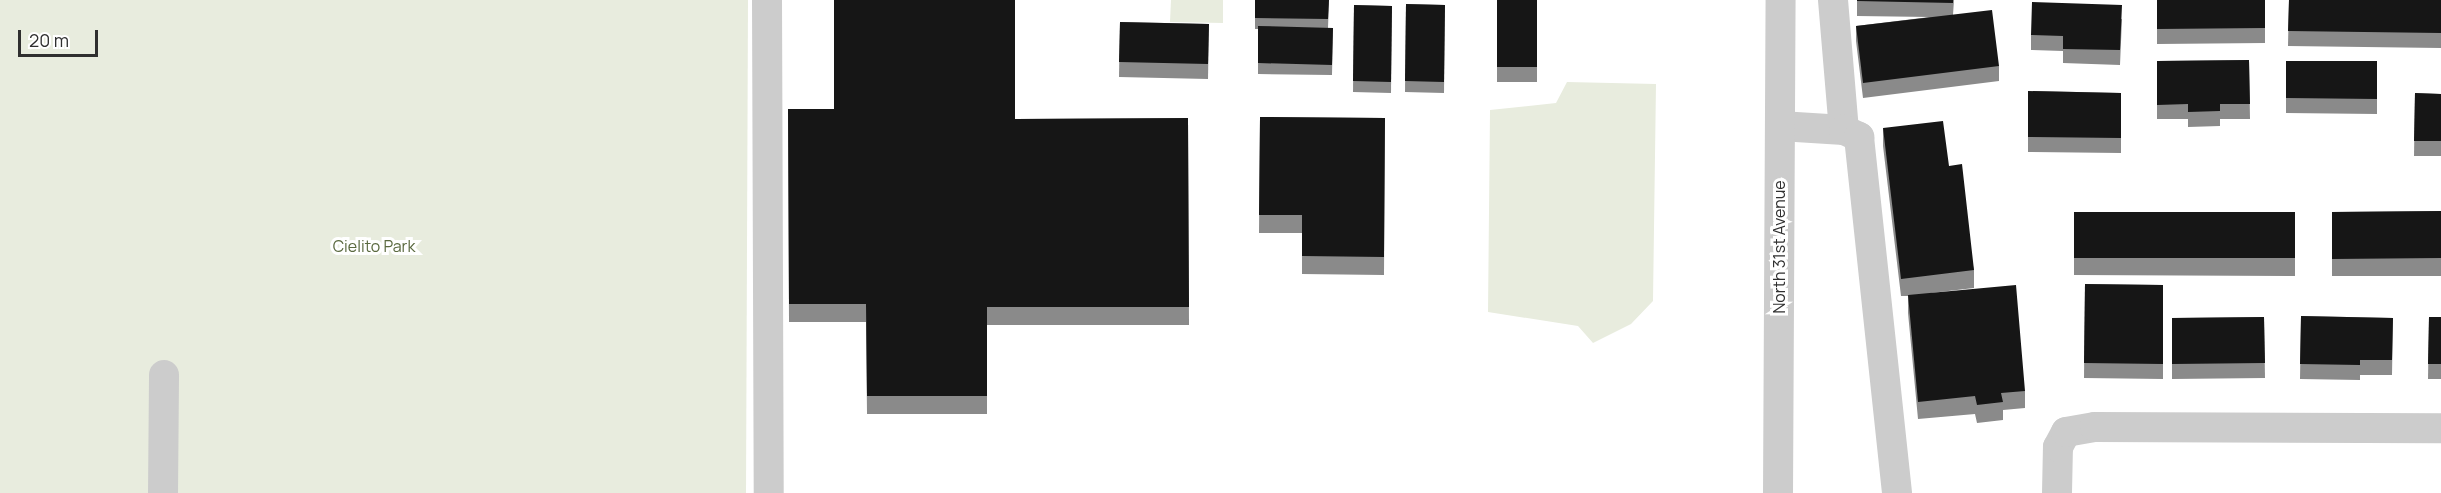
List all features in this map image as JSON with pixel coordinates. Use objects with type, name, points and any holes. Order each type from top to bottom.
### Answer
[{"type":"street","points":[[767,0],[770,493]]},
{"type":"street","name":"North 31st Avenue","points":[[1779,493],[1781,0]]},
{"type":"street","points":[[1833,0],[1844,130]]},
{"type":"street","points":[[1780,126],[1844,130],[1858,137],[1897,493]]},
{"type":"street","points":[[163,493],[164,375]]},
{"type":"street","points":[[2057,493],[2058,447],[2066,432],[2095,426],[2441,428]]},
{"type":"green space","name":"Cielito Park","points":[[0,0],[748,0],[746,493],[0,493]]},
{"type":"green space","points":[[1171,0],[1223,0],[1223,23],[1170,22]]},
{"type":"green space","points":[[1567,82],[1656,84],[1653,301],[1631,324],[1593,343],[1578,326],[1488,312],[1490,110],[1556,103]]},
{"type":"building","points":[[834,0],[1015,0],[1015,119],[1188,118],[1189,307],[987,307],[987,396],[867,396],[866,304],[789,304],[788,109],[834,109]]},
{"type":"building","points":[[1255,0],[1329,0],[1328,19],[1255,18]]},
{"type":"building","points":[[1497,0],[1537,0],[1537,67],[1497,67]]},
{"type":"building","points":[[1953,0],[1953,3],[1857,1]]},
{"type":"building","points":[[2157,0],[2265,0],[2265,28],[2157,29]]},
{"type":"building","points":[[2289,0],[2441,0],[2441,33],[2288,31]]},
{"type":"building","points":[[2032,2],[2122,5],[2120,50],[2063,49],[2063,36],[2031,35]]},
{"type":"building","points":[[1406,4],[1445,5],[1444,82],[1405,81]]},
{"type":"building","points":[[1354,5],[1392,6],[1391,82],[1353,81]]},
{"type":"building","points":[[1992,10],[1999,66],[1863,83],[1856,26]]},
{"type":"building","points":[[1120,22],[1209,24],[1208,64],[1119,62]]},
{"type":"building","points":[[1258,26],[1333,28],[1332,65],[1258,63]]},
{"type":"building","points":[[2249,60],[2250,104],[2220,104],[2220,111],[2188,112],[2188,104],[2157,105],[2157,61]]},
{"type":"building","points":[[2286,61],[2377,61],[2377,99],[2286,98]]},
{"type":"building","points":[[2028,91],[2121,93],[2121,138],[2028,137]]},
{"type":"building","points":[[2415,93],[2441,94],[2441,141],[2414,141]]},
{"type":"building","points":[[1260,117],[1385,118],[1384,257],[1302,256],[1302,215],[1259,215]]},
{"type":"building","points":[[1943,121],[1949,166],[1962,164],[1974,270],[1901,279],[1883,128]]},
{"type":"building","points":[[2441,211],[2441,258],[2332,259],[2332,212]]},
{"type":"building","points":[[2074,212],[2295,212],[2295,258],[2074,258]]},
{"type":"building","points":[[2085,284],[2163,285],[2163,364],[2084,363]]},
{"type":"building","points":[[2016,285],[2025,391],[2001,393],[2003,402],[1977,405],[1975,396],[1918,402],[1908,295]]},
{"type":"building","points":[[2301,316],[2393,318],[2392,360],[2360,360],[2360,365],[2300,364]]},
{"type":"building","points":[[2264,317],[2265,363],[2172,364],[2172,318]]},
{"type":"building","points":[[2429,317],[2441,317],[2441,364],[2428,364]]}]
